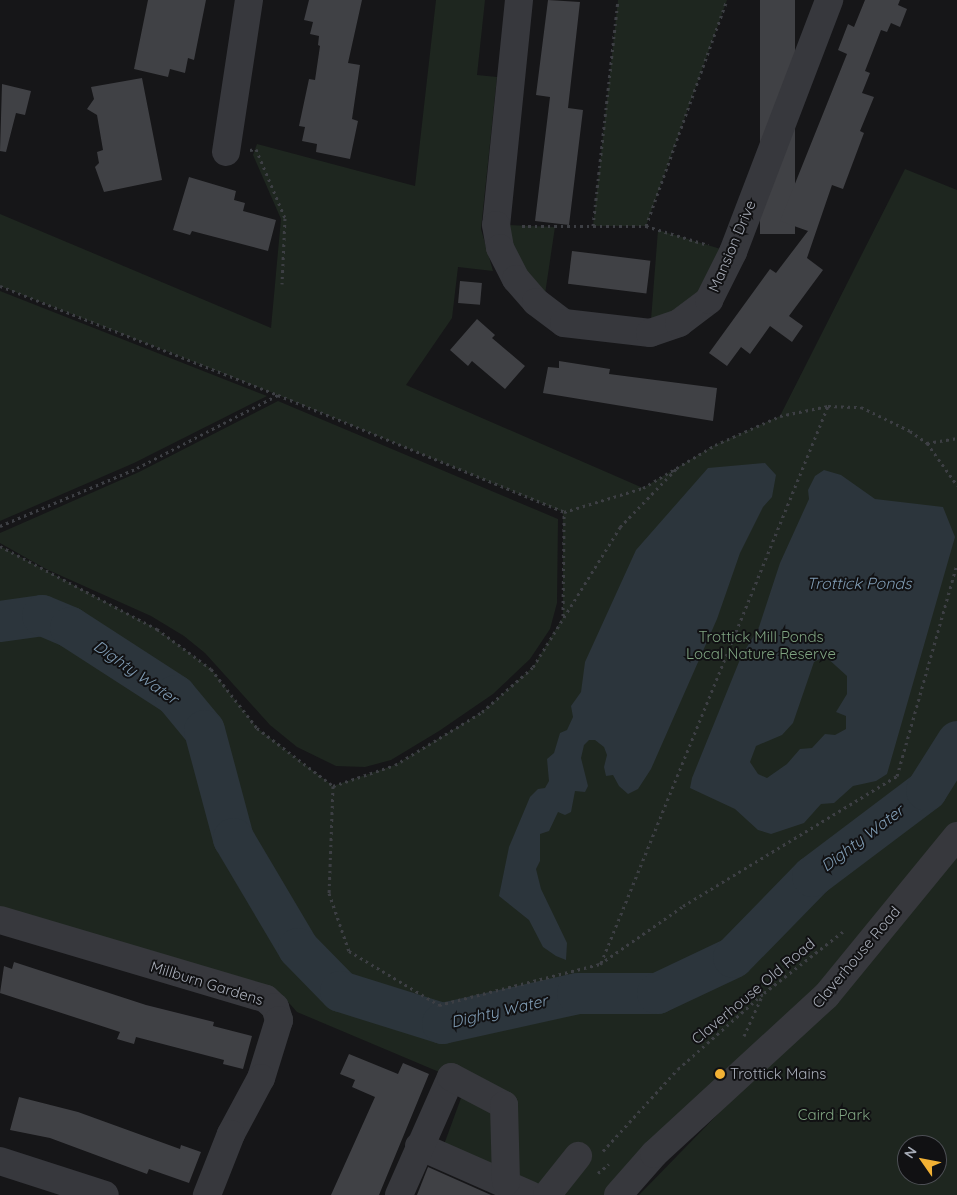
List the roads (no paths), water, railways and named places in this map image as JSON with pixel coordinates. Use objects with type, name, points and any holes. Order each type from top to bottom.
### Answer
[{"type":"street","points":[[226,152],[249,0]]},
{"type":"street","name":"Mansion Drive","points":[[519,0],[496,225],[500,248],[516,279],[536,302],[564,323],[626,332],[650,333],[679,324],[709,300],[733,252],[828,0]]},
{"type":"street","name":"Claverhouse Road","points":[[618,1195],[654,1154],[826,996],[957,836]]},
{"type":"street","name":"Millburn Gardens","points":[[0,920],[266,999],[275,1007],[279,1020],[261,1078],[231,1134],[207,1195]]},
{"type":"street","points":[[399,1195],[451,1077],[504,1105],[518,1190]]},
{"type":"street","points":[[419,1146],[518,1190]]},
{"type":"street","points":[[546,1195],[590,1154]]},
{"type":"street","points":[[0,1161],[105,1195]]},
{"type":"water","points":[[765,463],[776,475],[772,497],[763,507],[740,553],[717,619],[651,769],[638,789],[628,794],[619,786],[613,775],[606,776],[604,767],[607,755],[604,747],[595,740],[589,740],[584,745],[581,758],[588,786],[585,792],[575,791],[571,812],[565,815],[558,812],[549,831],[540,834],[540,861],[536,869],[541,889],[567,943],[566,960],[556,956],[543,947],[529,920],[499,896],[509,847],[530,797],[538,789],[545,788],[549,781],[547,759],[554,753],[560,733],[567,730],[573,717],[571,706],[581,692],[585,662],[636,550],[708,468]]},
{"type":"water","name":"Trottick Ponds","points":[[824,470],[841,475],[875,499],[943,507],[955,537],[887,774],[876,781],[853,786],[834,803],[821,804],[804,823],[771,834],[758,830],[735,809],[690,788],[692,778],[741,657],[759,627],[780,563],[809,499],[808,490],[815,476]],"holes":[[[825,656],[847,676],[847,694],[836,712],[846,716],[846,729],[835,735],[825,734],[812,748],[800,749],[787,764],[767,778],[758,774],[750,762],[756,746],[782,735],[793,723],[814,662]]]},
{"type":"waterway","name":"Dighty Water","points":[[0,621],[42,615],[70,627],[175,695],[204,730],[233,838],[298,948],[340,991],[442,1023],[577,993],[657,993],[733,957],[812,876],[926,790],[957,741]]},
{"type":"place","name":"Trottick Mains","points":[[720,1074]]},
{"type":"park label","name":"Trottick Mill Ponds Local Nature Reserve","points":[[761,644]]},
{"type":"park label","name":"Caird Park","points":[[834,1115]]}]
